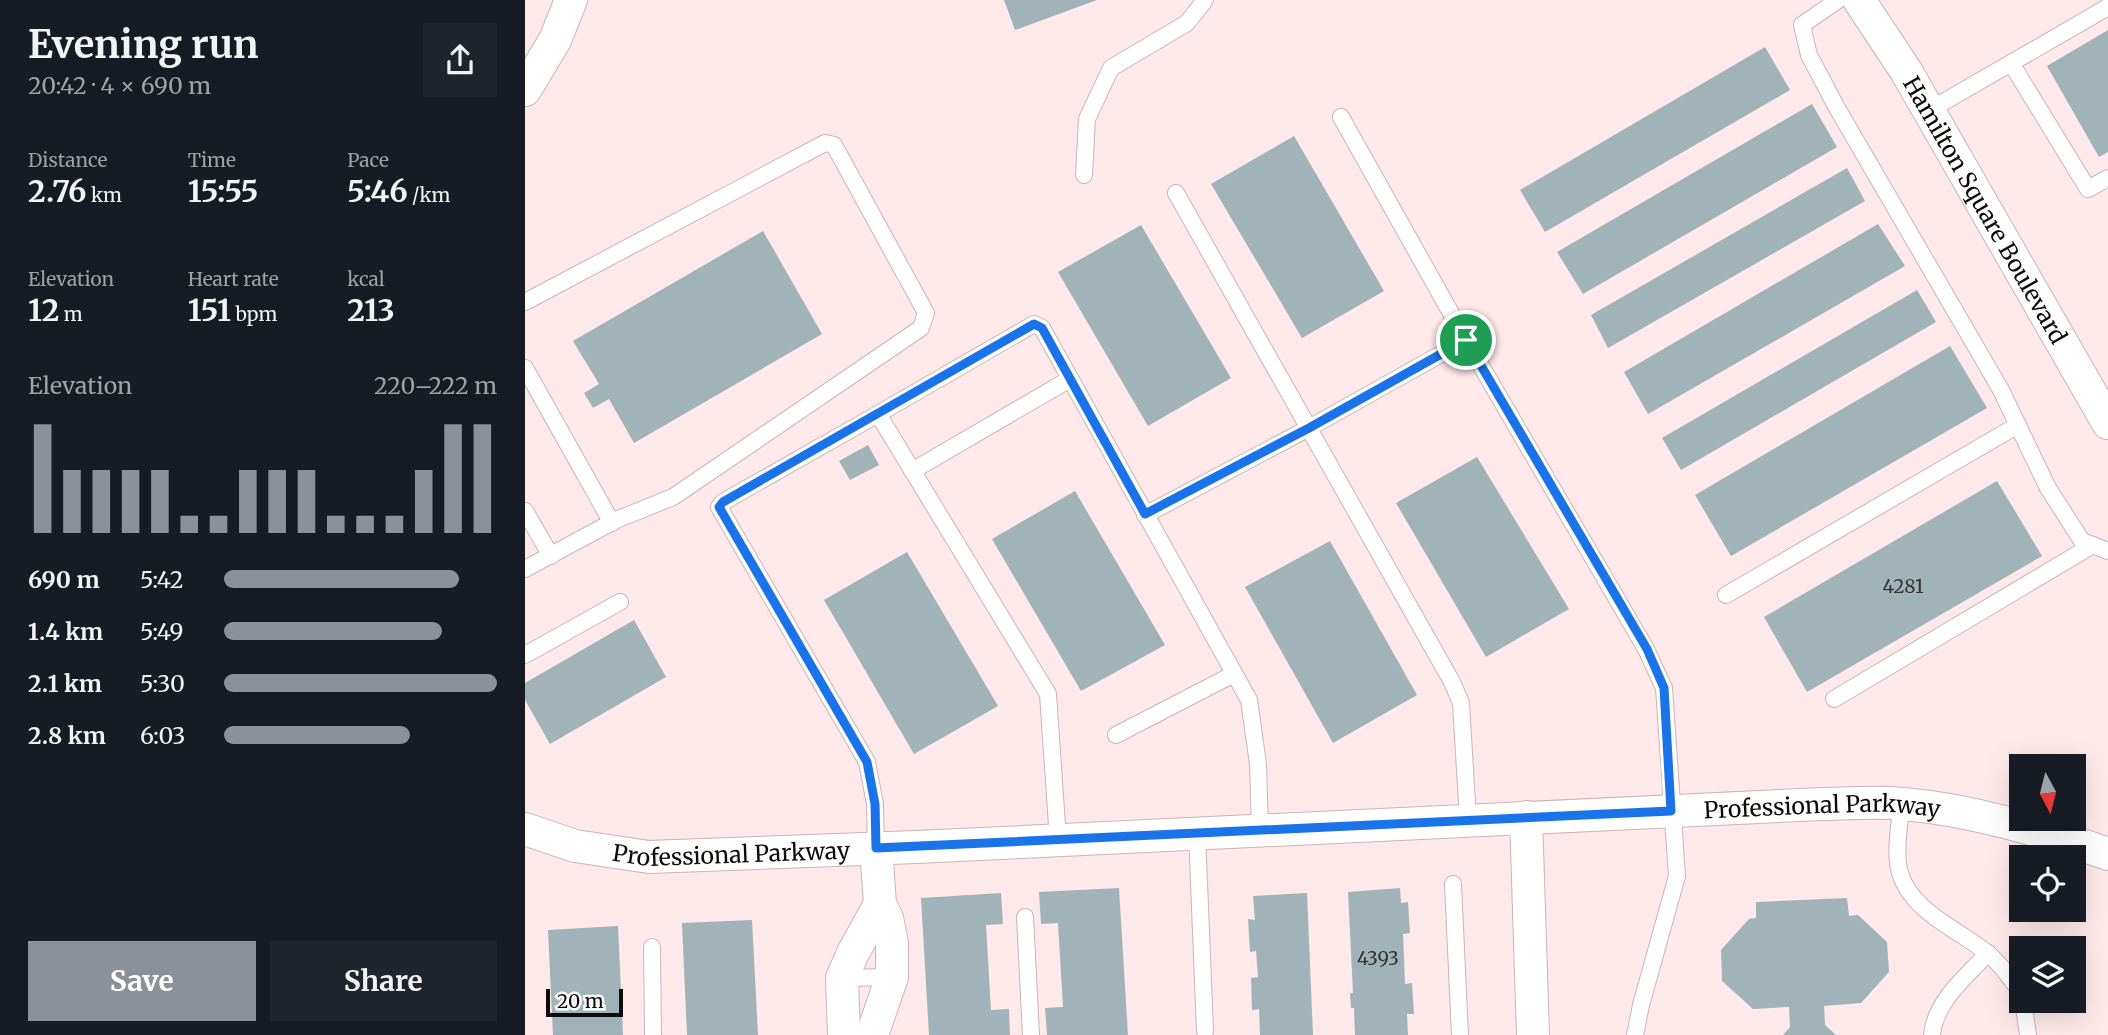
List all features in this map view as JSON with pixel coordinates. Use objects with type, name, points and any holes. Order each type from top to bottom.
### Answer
[{"type":"street","points":[[531,71],[571,0]]},
{"type":"street","name":"Hamilton Square Boulevard","points":[[1860,0],[1894,52],[2108,423]]},
{"type":"street","name":"Professional Parkway","points":[[525,830],[575,846],[649,856],[1058,840],[1822,804],[1901,803],[1990,818],[2108,854]]},
{"type":"street","points":[[1526,817],[1533,1035]]},
{"type":"street","points":[[872,1035],[892,977],[892,943],[887,918],[880,904],[876,848]]},
{"type":"street","points":[[844,1035],[842,978],[880,904]]},
{"type":"lane","points":[[1084,175],[1087,119],[1111,68],[1187,23],[1205,0]]},
{"type":"lane","points":[[1838,0],[1802,24],[1809,55],[1843,119],[2001,390],[2048,488],[2083,541],[2101,548]]},
{"type":"lane","points":[[1928,111],[2108,8]]},
{"type":"lane","points":[[2011,63],[2088,188],[2108,177]]},
{"type":"lane","points":[[1341,117],[1466,340],[1647,649],[1664,688],[1677,876],[1635,1035]]},
{"type":"lane","points":[[525,302],[825,143],[835,145],[926,313],[921,328],[673,497],[612,523],[525,569]]},
{"type":"lane","points":[[1176,193],[1452,682],[1461,702],[1468,820]]},
{"type":"lane","points":[[876,848],[875,804],[867,762],[719,507],[723,502],[1034,324],[1042,328],[1249,701],[1258,764],[1259,830]]},
{"type":"lane","points":[[1145,514],[1309,428],[1466,340]]},
{"type":"lane","points":[[525,368],[612,523]]},
{"type":"lane","points":[[912,471],[1070,379]]},
{"type":"lane","points":[[878,414],[1048,694],[1058,840]]},
{"type":"lane","points":[[1726,595],[2018,425]]},
{"type":"lane","points":[[525,511],[551,556]]},
{"type":"lane","points":[[1835,698],[2101,548]]},
{"type":"lane","points":[[525,655],[620,602]]},
{"type":"lane","points":[[1116,735],[1234,674]]},
{"type":"lane","points":[[1901,803],[1899,870],[1905,888],[1915,900],[1949,927],[1989,953],[2009,977]]},
{"type":"lane","points":[[1197,833],[1205,1031]]},
{"type":"lane","points":[[1453,884],[1459,1035]]},
{"type":"lane","points":[[1025,917],[1031,1035]]},
{"type":"lane","points":[[652,947],[653,1035]]},
{"type":"lane","points":[[1932,1035],[1933,1021],[1950,994],[1989,953]]},
{"type":"lane","points":[[842,978],[892,977]]},
{"type":"lane","points":[[2025,1013],[2028,1035]]},
{"type":"building","points":[[1004,0],[1097,0],[1015,30]]},
{"type":"building","points":[[2108,30],[2108,152],[2099,157],[2047,66]]},
{"type":"building","points":[[1765,47],[1790,90],[1545,232],[1520,190]]},
{"type":"building","points":[[1812,104],[1837,147],[1583,294],[1557,252]]},
{"type":"building","points":[[1294,136],[1384,291],[1302,338],[1211,184]]},
{"type":"building","points":[[1847,168],[1865,201],[1608,348],[1591,315]]},
{"type":"building","points":[[1878,224],[1905,266],[1648,414],[1624,372]]},
{"type":"building","points":[[1141,225],[1231,378],[1148,426],[1058,272]]},
{"type":"building","points":[[763,231],[822,334],[634,443],[609,399],[593,408],[584,393],[599,384],[573,341]]},
{"type":"building","points":[[1917,290],[1936,322],[1681,470],[1662,438]]},
{"type":"building","points":[[1950,346],[1987,408],[1731,556],[1695,495]]},
{"type":"building","points":[[868,445],[879,465],[850,480],[839,461]]},
{"type":"building","points":[[1477,457],[1569,609],[1486,657],[1396,503]]},
{"type":"building","points":[[1997,481],[2042,556],[1807,692],[1764,617]]},
{"type":"building","points":[[1075,491],[1165,645],[1081,691],[992,539]]},
{"type":"building","points":[[1330,541],[1417,695],[1333,743],[1245,587]]},
{"type":"building","points":[[907,552],[998,706],[914,754],[824,600]]},
{"type":"building","points":[[634,620],[666,677],[550,744],[525,700],[525,683]]},
{"type":"building","points":[[1119,888],[1128,1035],[1047,1035],[1045,1008],[1063,1007],[1058,923],[1041,924],[1039,892]]},
{"type":"building","points":[[1400,888],[1401,903],[1408,902],[1410,933],[1403,934],[1405,984],[1412,983],[1414,1014],[1407,1014],[1408,1035],[1355,1035],[1354,1008],[1351,1008],[1350,993],[1353,993],[1348,892]]},
{"type":"building","points":[[1001,893],[1003,924],[986,925],[991,1010],[1009,1009],[1010,1035],[929,1035],[921,898]]},
{"type":"building","points":[[1307,893],[1313,1035],[1260,1035],[1259,1009],[1252,1010],[1251,978],[1258,977],[1256,951],[1250,952],[1248,919],[1255,920],[1253,896]]},
{"type":"building","points":[[1847,898],[1849,916],[1858,915],[1887,942],[1889,972],[1861,1003],[1824,1006],[1825,1025],[1836,1035],[1783,1035],[1790,1027],[1789,1007],[1753,1009],[1722,981],[1721,950],[1749,919],[1756,918],[1756,902]]},
{"type":"building","points":[[752,920],[758,1035],[687,1035],[682,923]]},
{"type":"building","points":[[618,926],[623,1035],[553,1035],[548,930]]},
{"type":"route","points":[[1034,324],[1042,328],[1145,514],[1309,428],[1466,340],[1647,649],[1664,688],[1671,811],[876,848],[875,804],[867,762],[719,507],[723,502],[1034,324]]}]
